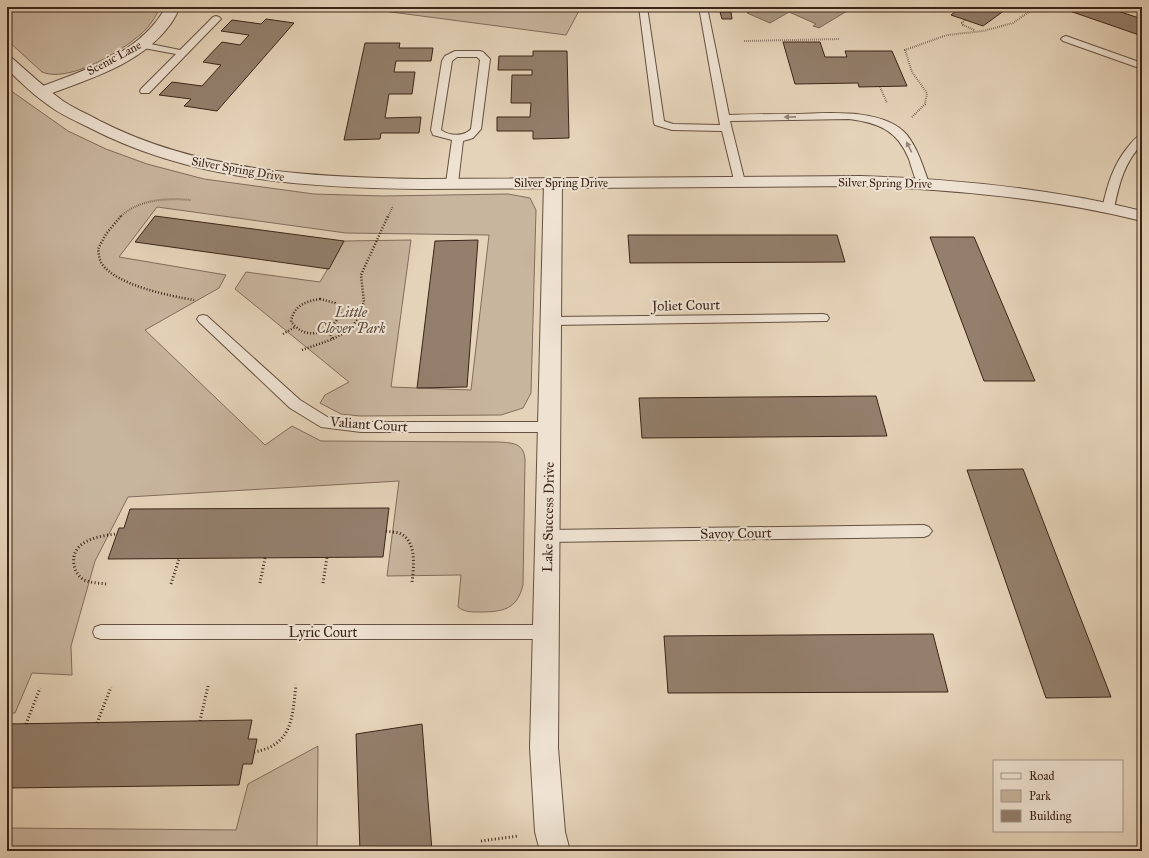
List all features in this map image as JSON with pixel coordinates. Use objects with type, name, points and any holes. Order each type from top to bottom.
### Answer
[{"type":"street","name":"Scenic Lane","points":[[41,92],[100,69],[141,45],[163,25],[173,7]]},
{"type":"street","name":"Silver Spring Drive","points":[[7,61],[41,92],[63,108],[99,128],[125,140],[179,158],[233,170],[280,178],[348,183],[861,181],[923,183],[991,189],[1042,196],[1142,216]]},
{"type":"street","name":"Lake Success Drive","points":[[553,183],[544,748],[550,832],[555,851]]},
{"type":"lane","points":[[643,7],[659,123],[672,127],[849,116],[865,118],[881,122],[898,132],[907,142],[923,183]]},
{"type":"lane","points":[[703,7],[725,123],[739,182]]},
{"type":"lane","points":[[145,91],[216,19]]},
{"type":"lane","points":[[1066,39],[1142,66]]},
{"type":"lane","points":[[141,45],[183,53]]},
{"type":"lane","points":[[455,54],[480,54],[485,58],[475,133],[458,137],[442,135],[437,133],[436,130],[447,61],[448,58],[455,54]]},
{"type":"lane","points":[[452,183],[458,137]]},
{"type":"lane","points":[[1108,209],[1118,168],[1126,155],[1142,138]]},
{"type":"lane","name":"Joliet Court","points":[[550,322],[823,318]]},
{"type":"lane","name":"Valiant Court","points":[[203,319],[295,404],[326,423],[361,427],[550,427]]},
{"type":"lane","name":"Savoy Court","points":[[548,536],[924,531]]},
{"type":"lane","name":"Lyric Court","points":[[101,632],[545,632]]},
{"type":"path","points":[[909,119],[921,110],[926,104],[927,99],[924,87],[912,72],[905,50],[947,35],[986,31],[1013,23],[1036,7]]},
{"type":"path","points":[[965,20],[962,23],[963,25],[976,31]]},
{"type":"path","points":[[744,41],[840,39]]},
{"type":"path","points":[[191,200],[157,199],[142,202],[130,208],[104,235],[98,249],[102,263],[115,275],[127,281],[164,294],[198,301]]},
{"type":"path","points":[[302,350],[349,330],[358,319],[364,302],[360,275],[395,202]]},
{"type":"path","points":[[327,299],[339,305],[342,315],[339,321],[327,330],[309,333],[295,327],[291,316],[298,306],[312,300],[327,299]]},
{"type":"path","points":[[283,334],[295,327]]},
{"type":"path","points":[[327,330],[333,338]]},
{"type":"path","points":[[386,531],[400,534],[407,539],[412,551],[414,566],[412,582]]},
{"type":"path","points":[[106,584],[85,580],[76,570],[73,558],[77,548],[91,538],[102,535],[116,534]]},
{"type":"path","points":[[171,584],[179,558]]},
{"type":"path","points":[[260,583],[265,558]]},
{"type":"path","points":[[323,583],[327,558]]},
{"type":"path","points":[[254,752],[272,748],[283,740],[289,729],[296,685]]},
{"type":"path","points":[[200,721],[208,686]]},
{"type":"path","points":[[97,723],[111,687]]},
{"type":"path","points":[[26,724],[40,688]]},
{"type":"path","points":[[481,841],[525,835]]},
{"type":"green space","points":[[7,7],[160,7],[156,16],[147,28],[128,45],[117,52],[78,70],[65,74],[52,74],[42,72],[7,40]]},
{"type":"green space","points":[[353,7],[581,7],[566,35]]},
{"type":"green space","name":"Little Clover Park","points":[[7,88],[68,131],[106,149],[147,164],[204,179],[314,194],[383,196],[508,194],[530,198],[536,210],[531,393],[523,408],[501,415],[360,416],[341,414],[320,403],[325,395],[349,382],[235,289],[246,272],[320,282],[344,241],[411,240],[391,387],[471,390],[489,235],[346,233],[157,207],[119,257],[226,275],[219,288],[145,330],[265,445],[292,426],[321,441],[499,442],[509,443],[520,447],[524,454],[525,460],[523,585],[517,600],[513,605],[501,610],[487,612],[470,612],[461,609],[458,607],[461,575],[387,576],[399,481],[128,497],[95,561],[71,646],[72,675],[32,673],[15,713],[7,713]]},
{"type":"green space","points":[[318,746],[317,851],[7,851],[7,828],[236,830],[248,784]]},
{"type":"shaded area","points":[[758,7],[830,7],[847,11],[819,28],[813,26],[816,24],[789,12],[770,23],[747,13]]},
{"type":"building","points":[[961,7],[1009,7],[983,26],[951,15]]},
{"type":"building","points":[[1106,7],[1142,19],[1142,36],[1061,8]]},
{"type":"building","points":[[720,12],[731,12],[732,19],[722,19]]},
{"type":"building","points":[[266,19],[294,23],[217,111],[184,106],[191,99],[159,95],[172,82],[202,86],[221,65],[203,62],[222,42],[240,45],[249,35],[221,31],[232,20],[261,24]]},
{"type":"building","points":[[783,42],[820,42],[825,57],[847,57],[845,51],[892,51],[907,86],[859,87],[858,83],[795,84]]},
{"type":"building","points":[[365,43],[400,43],[399,48],[433,48],[431,61],[396,61],[394,72],[415,72],[412,94],[389,94],[385,118],[421,117],[419,133],[381,133],[380,139],[344,140]]},
{"type":"building","points":[[533,51],[567,51],[569,138],[533,139],[533,131],[497,131],[497,117],[530,117],[531,103],[511,103],[512,75],[532,75],[532,70],[498,70],[499,56],[533,56]]},
{"type":"building","points":[[155,216],[344,241],[329,269],[135,242]]},
{"type":"building","points":[[628,235],[837,235],[845,262],[630,263]]},
{"type":"building","points":[[930,237],[974,237],[1035,381],[984,381]]},
{"type":"building","points":[[478,240],[467,387],[417,388],[435,241]]},
{"type":"building","points":[[876,396],[887,436],[642,438],[639,398]]},
{"type":"building","points":[[1023,469],[1111,697],[1046,698],[967,470]]},
{"type":"building","points":[[389,508],[383,557],[108,559],[119,528],[124,528],[130,509]]},
{"type":"building","points":[[933,634],[948,692],[668,693],[664,636]]},
{"type":"building","points":[[252,720],[248,739],[257,739],[252,764],[243,764],[239,785],[7,788],[7,724]]},
{"type":"building","points":[[422,724],[432,851],[360,851],[356,734]]}]
